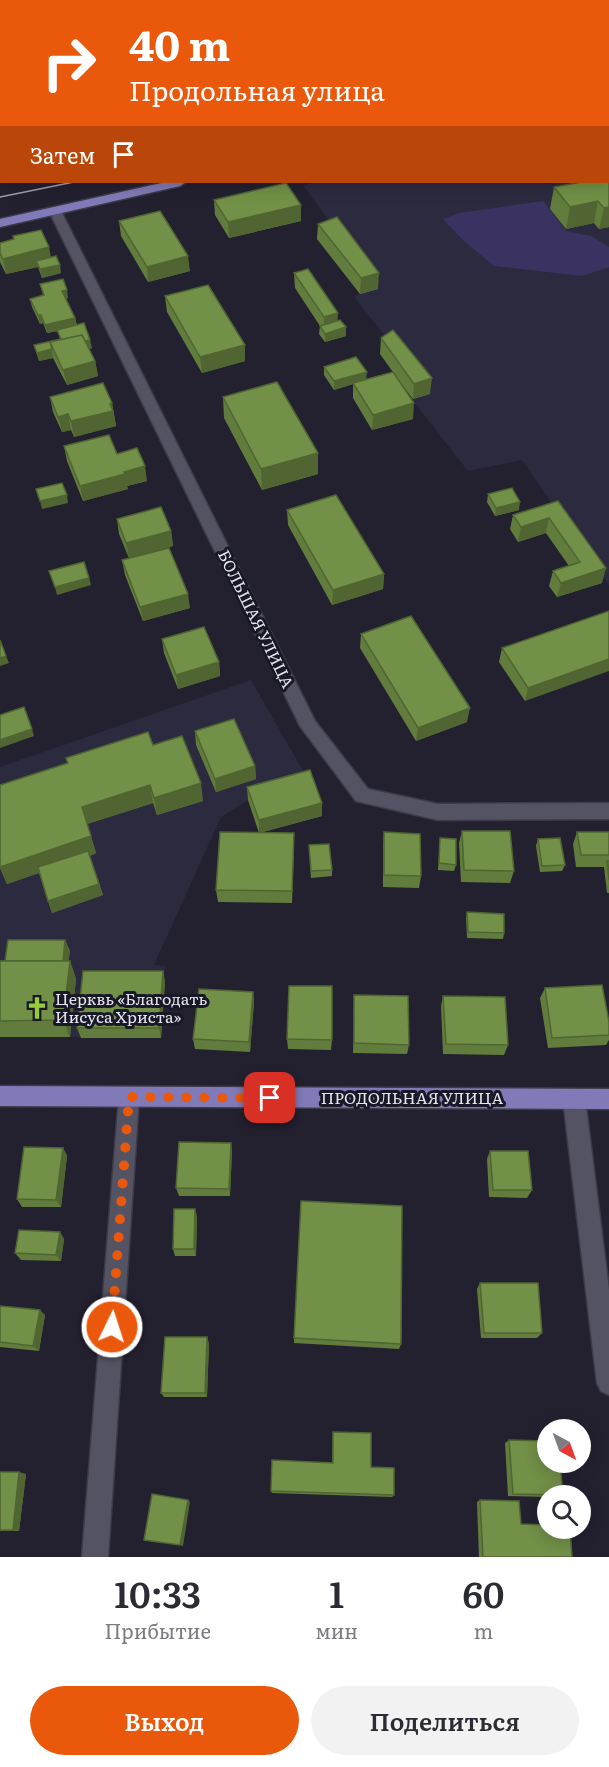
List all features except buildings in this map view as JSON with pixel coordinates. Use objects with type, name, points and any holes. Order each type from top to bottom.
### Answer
[{"type":"main road","points":[[0,223],[176,183]]},
{"type":"main road","name":"ПРОДОЛЬНАЯ УЛИЦА","points":[[0,1096],[609,1099]]},
{"type":"street","name":"БОЛЬШАЯ УЛИЦА","points":[[55,211],[309,726],[362,796],[438,812],[609,811]]},
{"type":"street","points":[[95,1557],[129,1097]]},
{"type":"street","points":[[574,1099],[609,1383]]},
{"type":"shaded area","points":[[312,183],[609,183],[609,585],[522,460],[468,471],[399,383],[380,354],[392,345],[354,297],[360,294],[317,239],[337,232],[303,185]]},
{"type":"shaded area","points":[[543,201],[566,231],[591,236],[609,247],[609,267],[582,276],[494,266],[464,241],[443,219],[459,213]]},
{"type":"shaded area","points":[[251,680],[310,783],[248,800],[221,817],[154,965],[165,966],[161,1038],[70,1037],[76,979],[0,980],[0,767]]},
{"type":"tram line","points":[[0,197],[69,183]]},
{"type":"place","name":"Церквь «Благодать Иисуса Христа»","points":[[37,1008]]},
{"type":"route","points":[[112,1327],[129,1097],[270,1098]]}]
